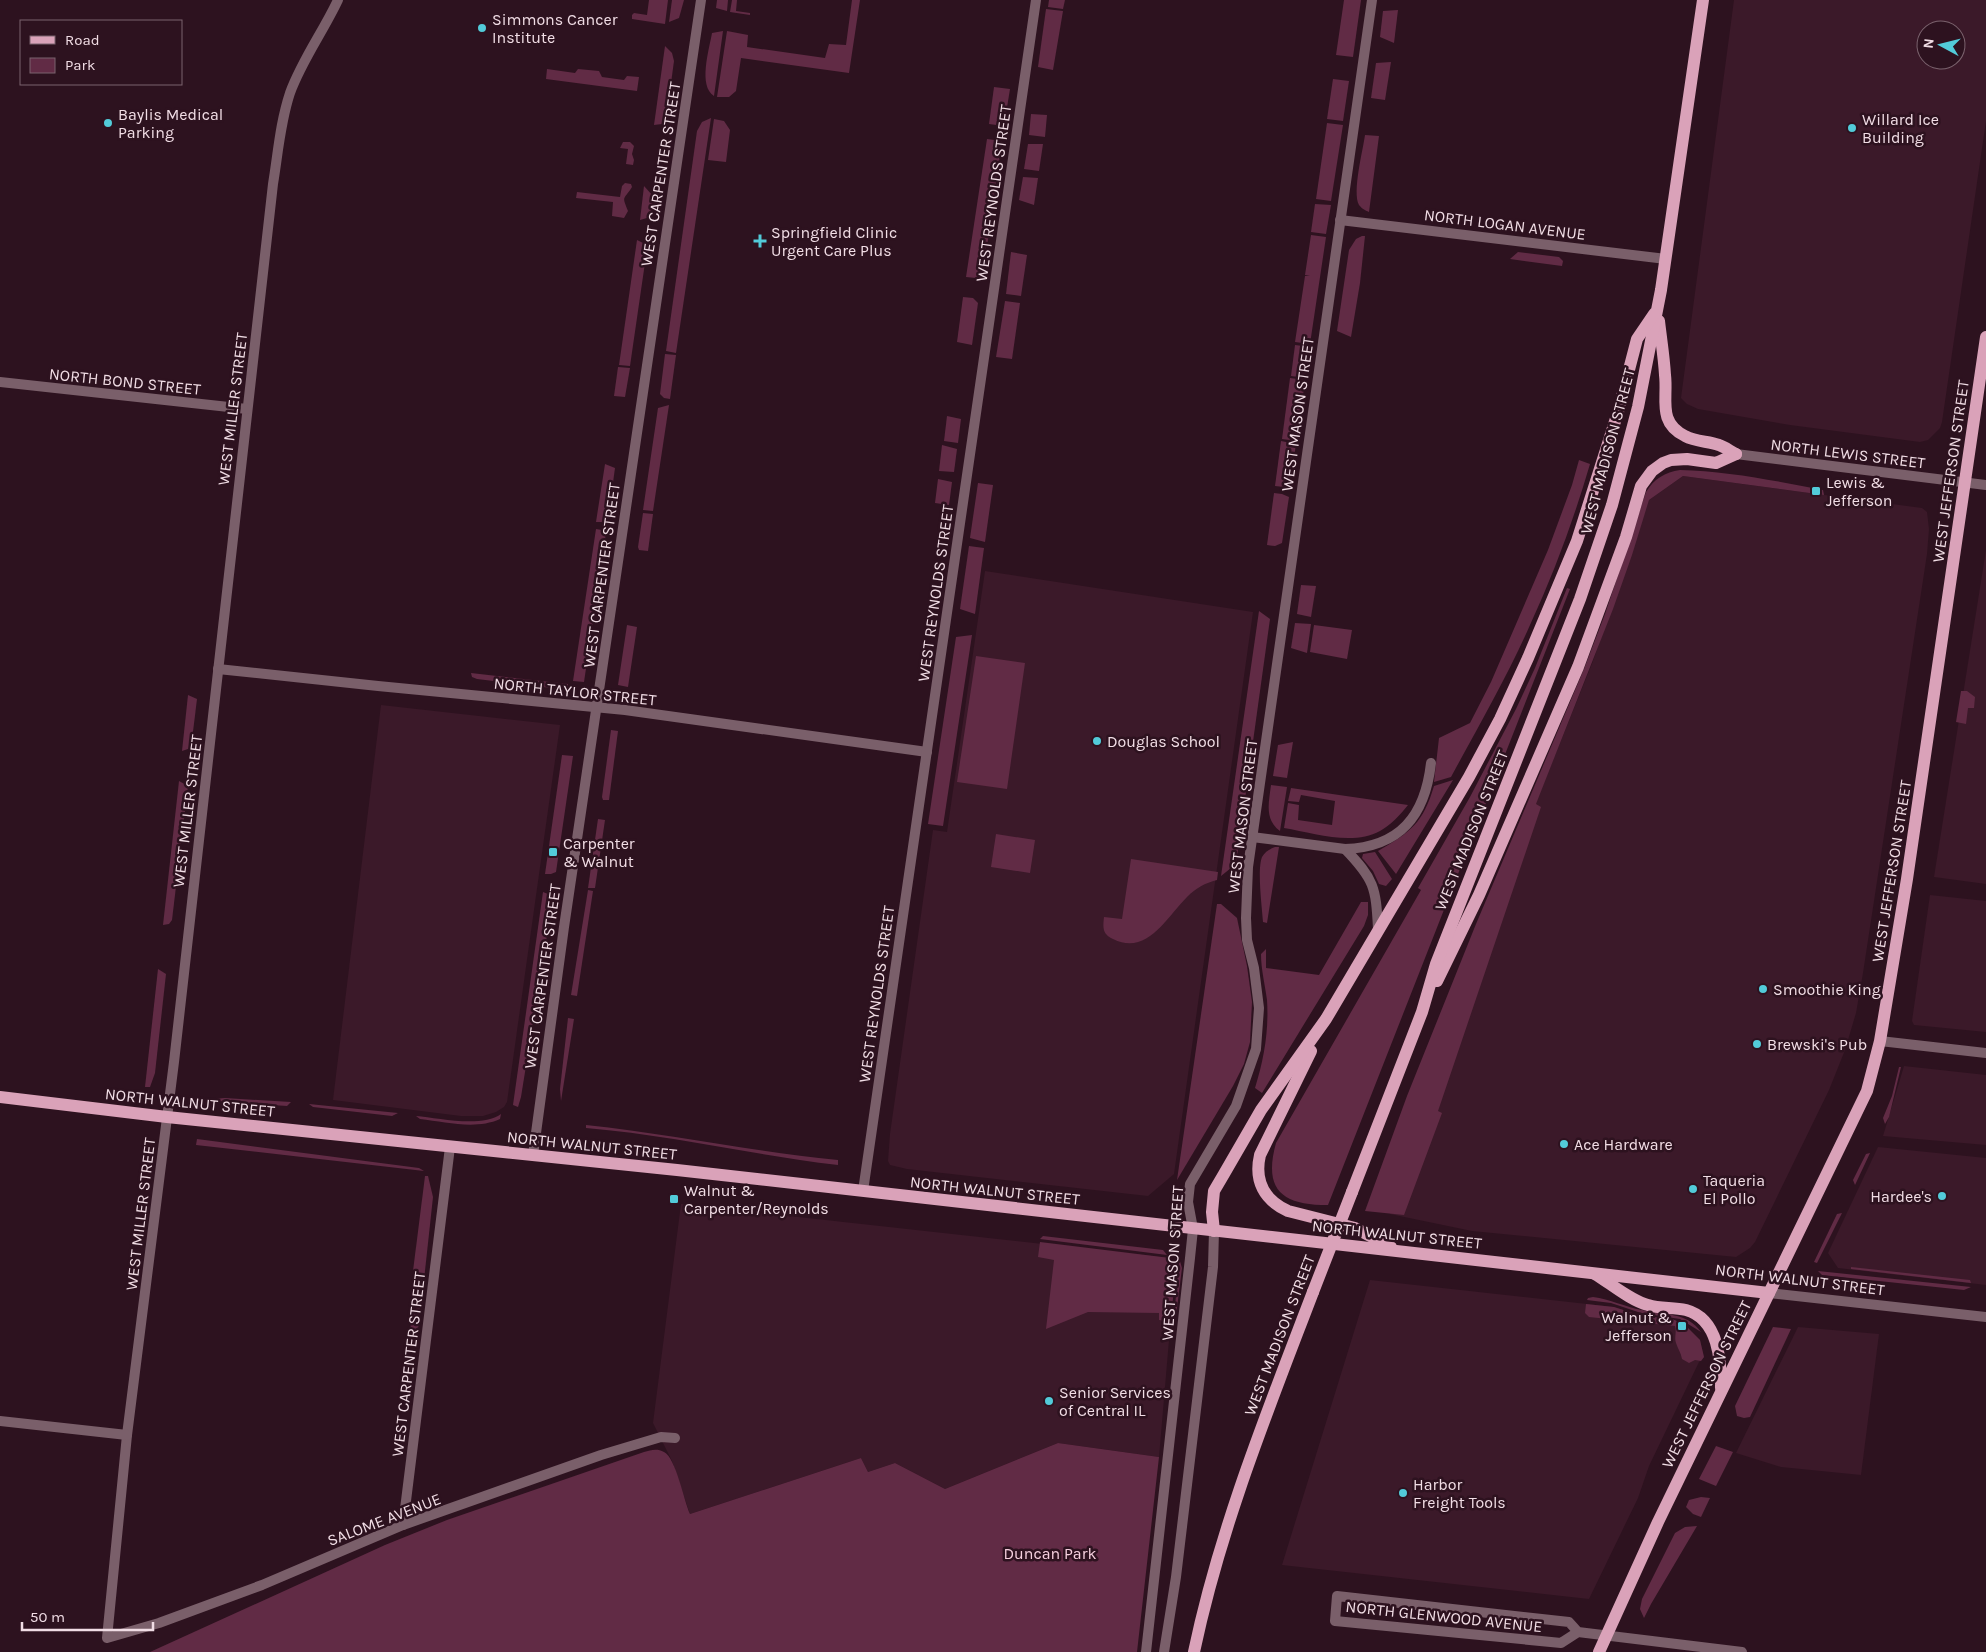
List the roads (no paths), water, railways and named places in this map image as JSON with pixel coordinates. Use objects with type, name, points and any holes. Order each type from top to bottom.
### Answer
[{"type":"main road","name":"WEST MADISON STREET","points":[[1194,1652],[1220,1551],[1243,1477],[1422,1012],[1436,964],[1580,599],[1612,505],[1638,407],[1658,308],[1703,0]]},
{"type":"main road","points":[[1658,308],[1666,378],[1664,408],[1668,420],[1676,430],[1685,436],[1699,442],[1719,445],[1736,454]]},
{"type":"main road","points":[[1397,1250],[1355,1228],[1288,1211],[1277,1206],[1264,1194],[1260,1186],[1258,1166],[1260,1155],[1326,1019],[1469,777],[1500,719],[1577,541],[1618,412],[1636,339],[1658,308]]},
{"type":"main road","name":"WEST JEFFERSON STREET","points":[[1600,1652],[1658,1522],[1868,1091],[1880,1042],[1909,863],[1986,337]]},
{"type":"main road","points":[[1422,1012],[1479,895],[1578,667],[1622,546],[1640,486],[1652,471],[1671,460],[1687,459],[1716,462],[1736,454]]},
{"type":"main road","points":[[1214,1231],[1212,1212],[1214,1191],[1261,1110],[1326,1019]]},
{"type":"main road","name":"NORTH WALNUT STREET","points":[[0,1097],[1769,1292]]},
{"type":"main road","points":[[1592,1272],[1647,1305],[1686,1310],[1697,1315],[1717,1344],[1721,1362],[1721,1393]]},
{"type":"street","name":"WEST MILLER STREET","points":[[107,1638],[127,1435],[166,1116],[273,184],[283,118],[290,93],[301,67],[338,0]]},
{"type":"street","name":"WEST CARPENTER STREET","points":[[534,1155],[554,998],[701,0]]},
{"type":"street","name":"WEST REYNOLDS STREET","points":[[863,1191],[1036,0]]},
{"type":"street","name":"WEST MASON STREET","points":[[1146,1652],[1193,1229],[1188,1202],[1190,1184],[1236,1106],[1256,1049],[1260,1008],[1254,968],[1247,940],[1248,867],[1372,0]]},
{"type":"street","name":"NORTH LOGAN AVENUE","points":[[1340,220],[1666,259]]},
{"type":"street","name":"NORTH BOND STREET","points":[[0,382],[247,409]]},
{"type":"street","name":"NORTH LEWIS STREET","points":[[1736,454],[1986,486]]},
{"type":"street","name":"NORTH TAYLOR STREET","points":[[218,669],[596,708],[928,752]]},
{"type":"street","points":[[1252,837],[1345,849],[1384,842],[1396,835],[1411,820],[1420,807],[1429,782],[1431,763]]},
{"type":"street","points":[[1345,849],[1362,866],[1375,890],[1378,929]]},
{"type":"street","points":[[1880,1042],[1986,1053]]},
{"type":"street","name":"WEST CARPENTER STREET","points":[[403,1526],[450,1146]]},
{"type":"street","points":[[1164,1652],[1176,1577],[1212,1267],[1214,1231]]},
{"type":"street","name":"NORTH WALNUT STREET","points":[[1769,1292],[1986,1317]]},
{"type":"street","points":[[0,1421],[127,1435]]},
{"type":"street","name":"SALOME AVENUE","points":[[107,1638],[159,1623],[262,1585],[403,1526],[601,1454],[661,1437],[674,1438]]},
{"type":"street","name":"NORTH GLENWOOD AVENUE","points":[[1578,1632],[1569,1622],[1337,1596],[1335,1620],[1561,1643],[1578,1632],[1742,1652]]},
{"type":"place","name":"Simmons Cancer Institute","points":[[482,28]]},
{"type":"place","name":"Baylis Medical Parking","points":[[108,123]]},
{"type":"place","name":"Willard Ice Building","points":[[1852,128]]},
{"type":"place","name":"Springfield Clinic Urgent Care Plus","points":[[760,241]]},
{"type":"place","name":"Lewis & Jefferson","points":[[1816,491]]},
{"type":"place","name":"Douglas School","points":[[1097,741]]},
{"type":"place","name":"Carpenter & Walnut","points":[[553,852]]},
{"type":"place","name":"Smoothie King","points":[[1763,989]]},
{"type":"place","name":"Brewski's Pub","points":[[1757,1044]]},
{"type":"place","name":"Ace Hardware","points":[[1564,1144]]},
{"type":"place","name":"Taqueria El Pollo","points":[[1693,1189]]},
{"type":"place","name":"Hardee's","points":[[1942,1196]]},
{"type":"place","name":"Walnut & Carpenter/Reynolds","points":[[674,1199]]},
{"type":"place","name":"Walnut & Jefferson","points":[[1682,1326]]},
{"type":"place","name":"Senior Services of Central IL","points":[[1049,1401]]},
{"type":"place","name":"Harbor Freight Tools","points":[[1403,1493]]},
{"type":"park label","name":"Duncan Park","points":[[1050,1553]]}]
